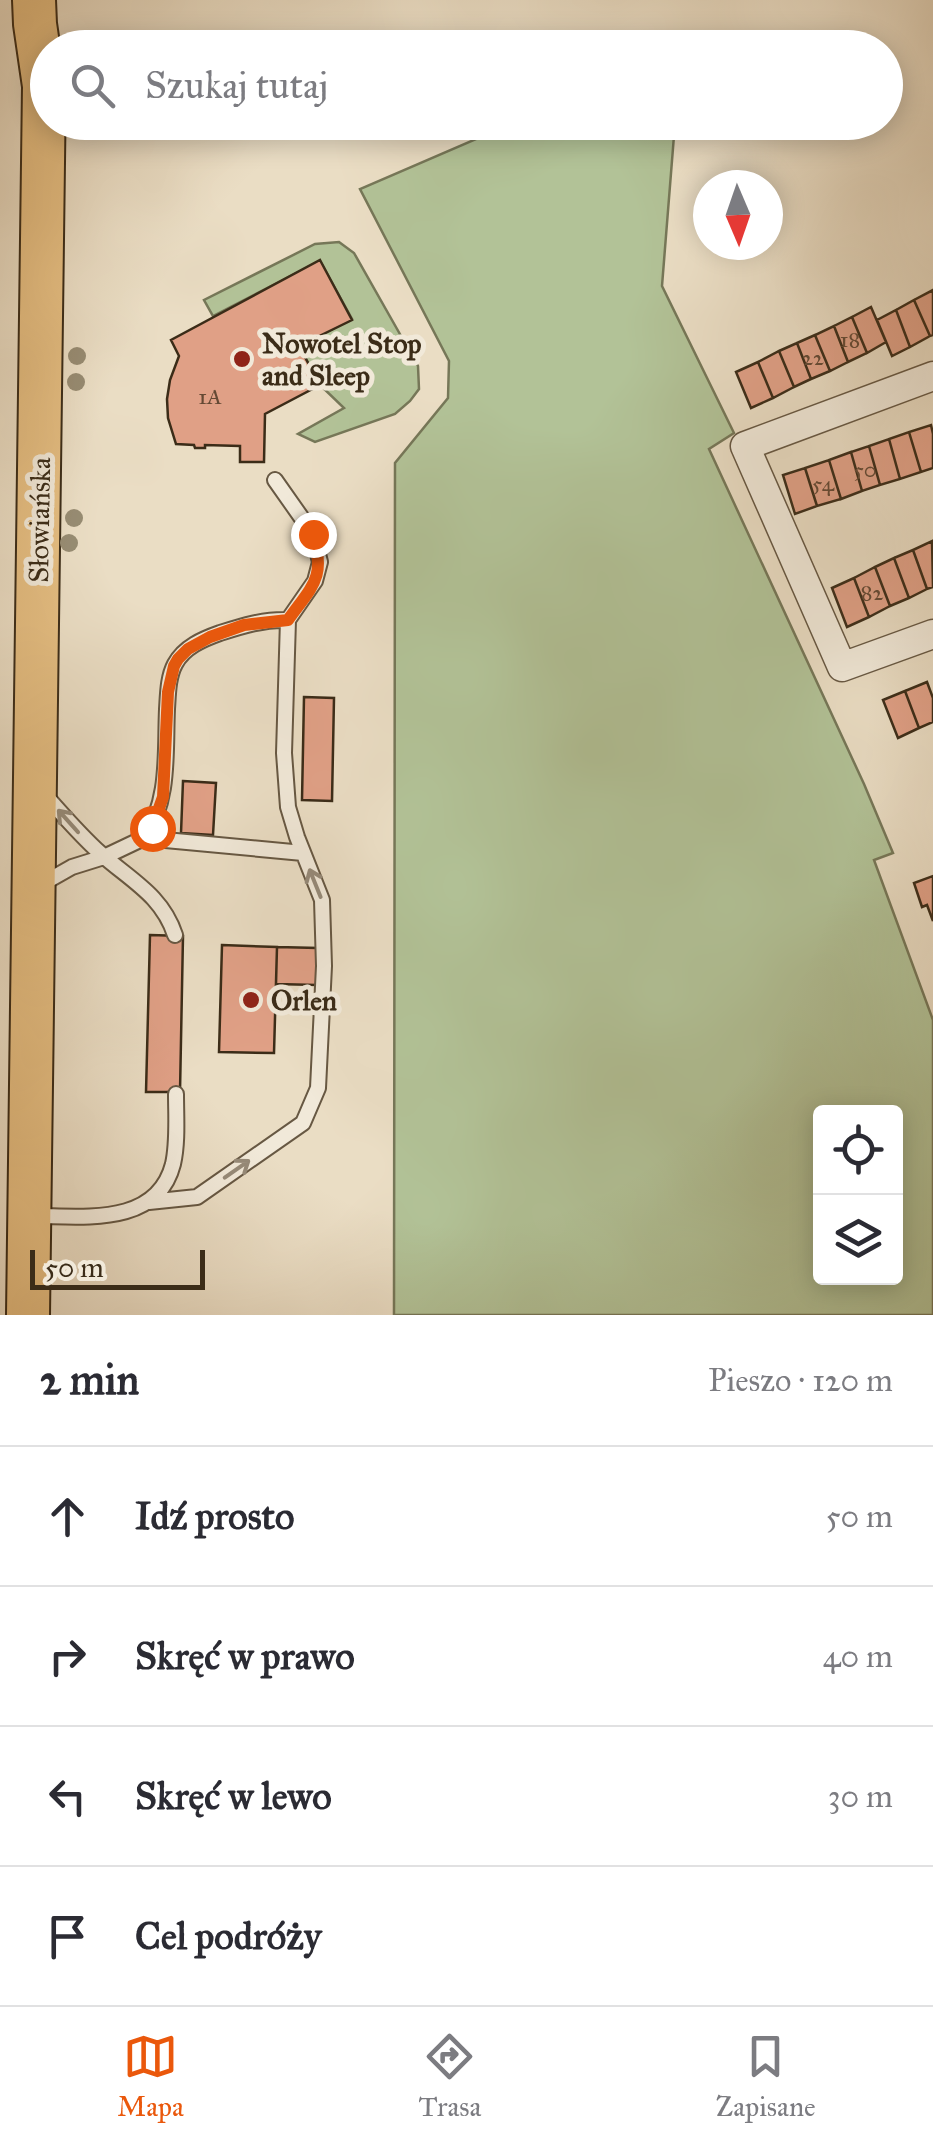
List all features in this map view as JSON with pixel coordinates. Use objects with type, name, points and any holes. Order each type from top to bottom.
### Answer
[{"type":"main road","name":"Słowiańska","points":[[34,0],[36,30]]},
{"type":"main road","name":"Słowiańska","points":[[51,30],[54,0]]},
{"type":"main road","name":"Słowiańska","points":[[28,1315],[46,140]]},
{"type":"street","points":[[933,376],[745,446],[842,667],[933,634]]},
{"type":"lane","points":[[148,1202],[197,1197],[303,1122],[318,1088],[324,966],[322,900],[288,808],[284,753],[288,620],[314,581],[320,562],[313,534],[275,480]]},
{"type":"lane","points":[[144,838],[163,797],[168,692],[178,659],[210,637],[244,625],[288,620]]},
{"type":"lane","points":[[35,782],[76,830],[157,902],[175,935]]},
{"type":"lane","points":[[34,891],[61,872],[144,838],[303,853]]},
{"type":"lane","points":[[30,1216],[111,1216],[148,1202],[168,1180],[174,1162],[176,1094]]},
{"type":"green space","points":[[474,140],[674,140],[662,286],[734,433],[709,449],[893,853],[874,860],[933,1020],[933,1315],[394,1315],[395,463],[448,398],[449,361],[360,189]]},
{"type":"green space","points":[[339,242],[354,253],[418,366],[419,389],[395,414],[315,442],[298,434],[344,408],[320,385],[299,346],[352,319],[320,261],[213,316],[204,300],[315,244]]},
{"type":"building","name":"Nowotel Stop and Sleep","points":[[320,260],[352,320],[299,346],[320,385],[265,414],[264,462],[240,462],[240,446],[195,448],[176,444],[167,399],[179,356],[171,340]]},
{"type":"building","points":[[933,290],[933,335],[930,336],[914,300]]},
{"type":"building","points":[[914,300],[930,336],[910,347],[896,310]]},
{"type":"building","points":[[871,307],[886,342],[867,353],[852,317]]},
{"type":"building","points":[[896,310],[910,347],[892,356],[877,320]]},
{"type":"building","points":[[852,317],[867,353],[848,362],[834,326]]},
{"type":"building","points":[[834,326],[848,362],[830,371],[815,335]]},
{"type":"building","points":[[815,335],[830,371],[811,379],[797,343]]},
{"type":"building","points":[[797,343],[811,379],[794,387],[779,351]]},
{"type":"building","points":[[779,351],[794,387],[773,398],[758,362]]},
{"type":"building","points":[[758,362],[773,398],[751,408],[736,372]]},
{"type":"building","points":[[931,425],[933,468],[921,472],[909,432]]},
{"type":"building","points":[[909,432],[921,472],[900,479],[889,439]]},
{"type":"building","points":[[889,439],[900,479],[880,485],[869,446]]},
{"type":"building","points":[[869,446],[880,485],[862,491],[851,452]]},
{"type":"building","points":[[851,452],[862,491],[841,499],[829,460]]},
{"type":"building","points":[[829,460],[841,499],[817,506],[805,468]]},
{"type":"building","points":[[805,468],[817,506],[795,514],[783,475]]},
{"type":"building","points":[[932,541],[933,587],[927,589],[913,550]]},
{"type":"building","points":[[913,550],[927,589],[909,598],[894,558]]},
{"type":"building","points":[[894,558],[909,598],[890,606],[875,567]]},
{"type":"building","points":[[875,567],[890,606],[869,617],[854,578]]},
{"type":"building","points":[[854,578],[869,617],[847,627],[832,588]]},
{"type":"building","points":[[927,682],[933,698],[933,722],[919,728],[905,691]]},
{"type":"building","points":[[905,691],[919,728],[898,738],[883,700]]},
{"type":"building","points":[[304,697],[334,698],[332,801],[302,800]]},
{"type":"building","points":[[183,781],[216,783],[213,835],[181,833]]},
{"type":"building","points":[[933,876],[933,921],[927,905],[922,907],[914,883]]},
{"type":"building","points":[[150,935],[183,936],[180,1092],[146,1092]]},
{"type":"building","points":[[222,945],[277,947],[274,1053],[219,1052]]},
{"type":"building","points":[[277,947],[318,948],[317,985],[276,984]]},
{"type":"place","name":"Nowotel Stop and Sleep","points":[[242,359]]},
{"type":"place","name":"Orlen","points":[[251,1000]]},
{"type":"route","points":[[152,828],[163,797],[168,692],[174,666],[188,649],[210,637],[244,625],[288,620],[319,568],[313,534]]}]
